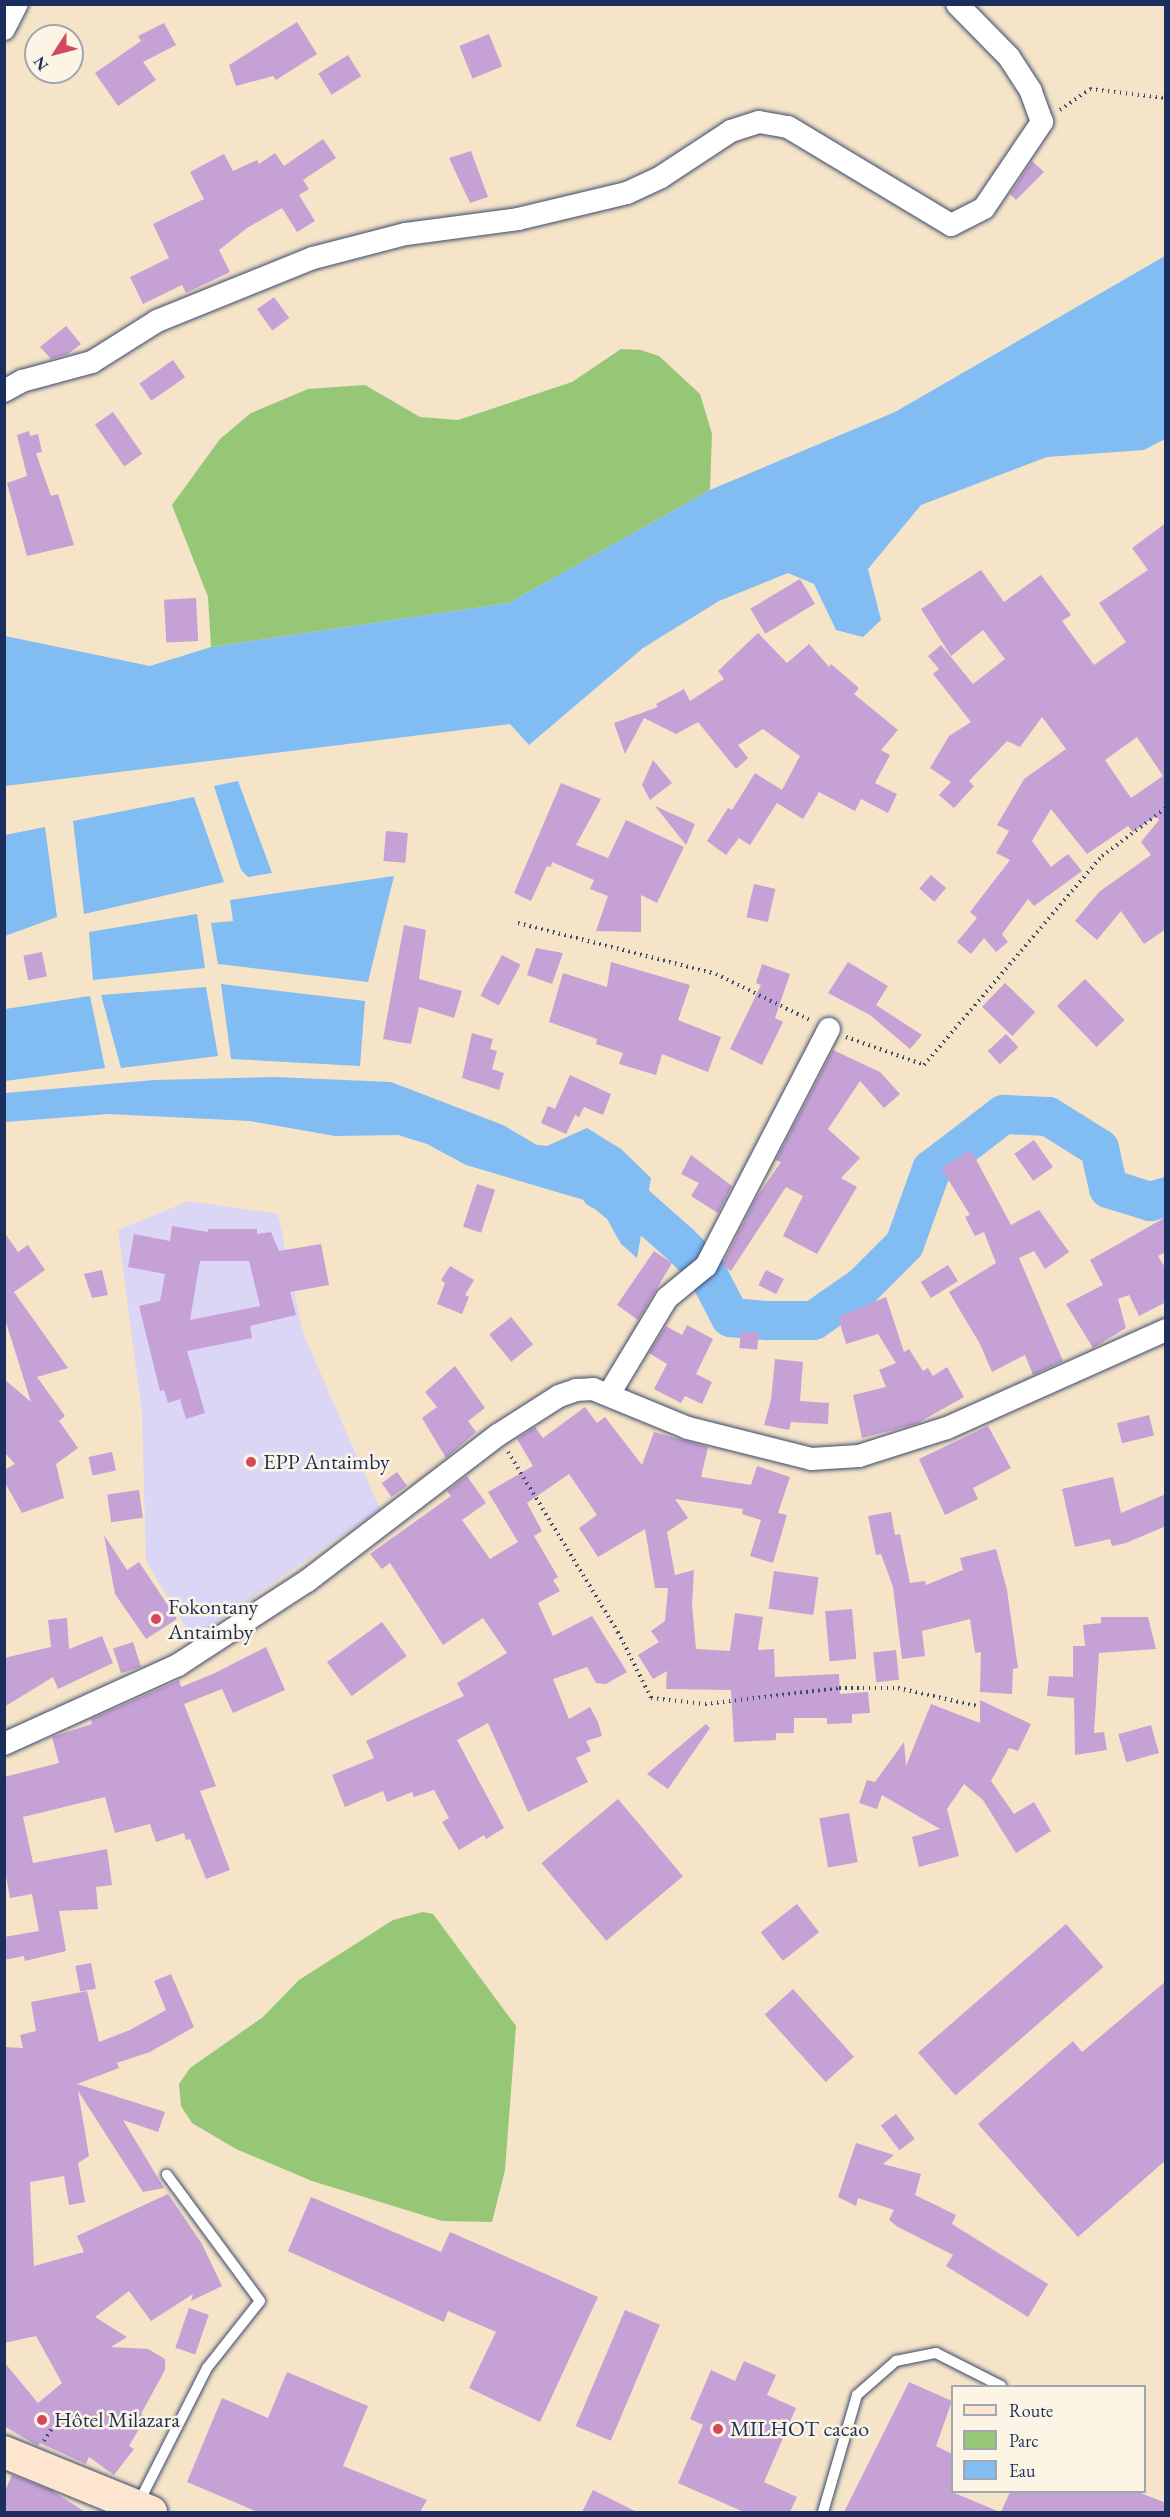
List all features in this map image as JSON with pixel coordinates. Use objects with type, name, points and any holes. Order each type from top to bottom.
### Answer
[{"type":"main road","points":[[4,2452],[144,2510]]},
{"type":"street","points":[[4,29],[17,4]]},
{"type":"street","points":[[4,391],[22,381],[92,362],[157,321],[313,258],[406,234],[518,219],[627,193],[661,177],[731,131],[759,122],[788,127],[951,225],[984,208],[1042,122],[1031,90],[1009,57],[957,4]]},
{"type":"street","points":[[609,1394],[667,1298],[704,1268],[829,1029]]},
{"type":"street","points":[[4,1744],[178,1665],[307,1581],[498,1435],[567,1393],[593,1389],[688,1428],[811,1459],[859,1456],[958,1424],[1166,1330]]},
{"type":"lane","points":[[144,2510],[207,2368],[260,2301],[167,2175]]},
{"type":"lane","points":[[823,2512],[857,2395],[896,2361],[936,2353],[999,2385]]},
{"type":"path","points":[[1042,122],[1090,89],[1166,98]]},
{"type":"path","points":[[518,923],[716,974],[829,1029],[887,1054],[924,1065],[1102,856],[1166,808]]},
{"type":"path","points":[[498,1435],[618,1632],[651,1698],[705,1704],[839,1688],[898,1688],[977,1706]]},
{"type":"path","points":[[41,2446],[53,2426]]},
{"type":"shaded area","name":"EPP Antaimby","points":[[189,1201],[278,1214],[303,1333],[380,1509],[193,1639],[146,1561],[142,1414],[118,1230]]},
{"type":"green space","points":[[621,349],[641,350],[659,356],[700,394],[712,434],[710,490],[509,603],[211,647],[208,597],[172,505],[220,439],[251,413],[308,389],[365,385],[420,417],[458,420],[572,382]]},
{"type":"green space","points":[[423,1912],[433,1914],[516,2026],[505,2170],[492,2222],[442,2221],[312,2181],[236,2149],[192,2123],[181,2106],[179,2084],[190,2068],[263,2017],[299,1980],[393,1920]]},
{"type":"water","points":[[1165,256],[1165,439],[1144,450],[1047,457],[921,505],[868,569],[881,620],[863,637],[836,630],[814,584],[788,573],[719,601],[643,648],[529,745],[510,724],[5,786],[5,636],[150,666],[211,647],[509,603],[710,490],[895,412]]},
{"type":"water","points":[[238,781],[272,873],[248,877],[241,870],[214,786]]},
{"type":"water","points":[[194,797],[224,882],[84,914],[73,821]]},
{"type":"water","points":[[45,827],[57,917],[5,936],[5,835]]},
{"type":"water","points":[[394,876],[368,982],[218,964],[211,923],[233,921],[230,900]]},
{"type":"water","points":[[197,914],[205,968],[93,980],[89,932]]},
{"type":"water","points":[[221,984],[365,1001],[360,1066],[231,1059]]},
{"type":"water","points":[[206,987],[218,1056],[121,1068],[101,995]]},
{"type":"water","points":[[90,996],[105,1068],[5,1081],[5,1009]]},
{"type":"water","points":[[275,1077],[391,1082],[503,1125],[537,1145],[547,1146],[587,1128],[621,1149],[651,1178],[637,1258],[621,1244],[607,1219],[584,1200],[466,1165],[427,1144],[398,1135],[335,1136],[250,1121],[109,1114],[5,1122],[5,1093],[155,1080]]},
{"type":"building","points":[[297,22],[317,54],[276,80],[273,76],[236,86],[229,65]]},
{"type":"building","points":[[164,23],[176,45],[143,62],[156,80],[118,106],[95,73],[141,41],[138,36]]},
{"type":"building","points":[[489,34],[502,66],[472,78],[459,46]]},
{"type":"building","points":[[348,55],[361,76],[332,95],[318,74]]},
{"type":"building","points":[[323,139],[336,158],[303,180],[309,189],[299,195],[315,221],[297,232],[282,208],[247,228],[219,250],[230,272],[186,293],[182,285],[143,304],[130,277],[169,258],[153,224],[204,199],[190,172],[224,154],[233,171],[257,160],[259,164],[275,153],[284,166]]},
{"type":"building","points":[[471,151],[488,197],[470,203],[449,158]]},
{"type":"building","points":[[1032,161],[1044,172],[1016,200],[1010,194]]},
{"type":"building","points":[[274,297],[289,318],[272,330],[257,309]]},
{"type":"building","points":[[66,326],[81,344],[68,354],[51,359],[40,347]]},
{"type":"building","points":[[173,360],[185,377],[151,401],[139,384]]},
{"type":"building","points":[[113,412],[142,454],[124,466],[95,425]]},
{"type":"building","points":[[29,431],[30,436],[38,434],[42,452],[36,453],[51,496],[58,494],[74,545],[27,556],[7,483],[27,476],[17,435]]},
{"type":"building","points":[[1166,523],[1166,929],[1144,944],[1121,911],[1097,940],[1075,921],[1099,892],[1151,855],[1141,842],[1159,820],[1156,816],[1133,832],[1128,826],[1087,854],[1051,809],[1032,841],[1051,867],[1068,854],[1082,871],[1034,906],[1028,899],[1002,934],[1008,942],[996,952],[984,938],[971,954],[957,942],[977,918],[970,912],[1010,860],[996,853],[1009,831],[997,825],[1024,779],[1066,749],[1042,717],[1020,747],[1007,741],[969,781],[974,786],[954,808],[939,795],[951,782],[930,768],[949,736],[971,722],[933,674],[939,669],[928,656],[941,645],[973,684],[1005,659],[983,630],[951,656],[921,609],[981,570],[1004,602],[1041,575],[1071,615],[1062,621],[1094,665],[1126,642],[1099,603],[1148,570],[1132,548]],"holes":[[[1137,737],[1163,776],[1131,798],[1105,760]]]},
{"type":"building","points":[[800,579],[815,604],[765,634],[750,609]]},
{"type":"building","points":[[196,598],[198,641],[166,643],[164,600]]},
{"type":"building","points":[[758,633],[787,663],[809,644],[829,667],[831,664],[859,688],[854,694],[898,730],[881,750],[890,755],[875,783],[897,794],[888,813],[861,799],[855,811],[819,792],[803,819],[777,803],[750,845],[739,838],[726,855],[707,841],[728,808],[732,810],[755,773],[782,790],[800,756],[763,729],[738,745],[748,758],[736,769],[698,722],[676,734],[644,718],[625,754],[614,723],[658,707],[656,704],[684,689],[690,701],[724,679],[718,671]]},
{"type":"building","points":[[653,760],[672,783],[650,800],[642,785]]},
{"type":"building","points":[[561,783],[601,799],[576,845],[608,858],[626,820],[684,847],[657,903],[641,895],[641,932],[596,931],[608,896],[590,889],[594,880],[552,862],[551,867],[547,866],[531,901],[514,893]]},
{"type":"building","points":[[655,806],[695,824],[686,845]]},
{"type":"building","points":[[386,831],[408,833],[405,863],[383,861]]},
{"type":"building","points":[[931,875],[946,888],[934,902],[919,889]]},
{"type":"building","points":[[754,884],[775,889],[768,922],[746,917]]},
{"type":"building","points":[[404,925],[426,930],[419,979],[462,991],[454,1018],[419,1007],[411,1044],[383,1039]]},
{"type":"building","points":[[536,948],[563,953],[552,984],[527,975]]},
{"type":"building","points":[[42,952],[47,977],[28,980],[23,956]]},
{"type":"building","points":[[502,955],[521,965],[499,1005],[480,996]]},
{"type":"building","points":[[611,962],[690,985],[678,1020],[721,1037],[708,1072],[662,1054],[656,1075],[619,1064],[623,1053],[596,1044],[597,1039],[549,1022],[563,973],[607,987]]},
{"type":"building","points":[[848,962],[888,986],[876,1005],[922,1035],[910,1049],[870,1015],[828,993]]},
{"type":"building","points":[[762,964],[790,974],[775,1018],[783,1022],[762,1065],[730,1049],[761,985],[756,983]]},
{"type":"building","points":[[1085,979],[1125,1020],[1097,1047],[1057,1006]]},
{"type":"building","points":[[1005,983],[1035,1012],[1012,1036],[982,1007]]},
{"type":"building","points":[[472,1033],[493,1039],[490,1049],[497,1051],[492,1069],[504,1073],[499,1090],[462,1078]]},
{"type":"building","points":[[1006,1034],[1018,1047],[1000,1064],[988,1051]]},
{"type":"building","points":[[833,1050],[880,1072],[900,1094],[884,1108],[860,1081],[828,1129],[860,1158],[841,1178],[857,1187],[817,1254],[783,1236],[803,1196],[786,1187],[731,1271],[722,1265],[757,1197],[781,1162],[776,1160]]},
{"type":"building","points":[[570,1075],[611,1094],[603,1115],[584,1107],[579,1117],[575,1115],[566,1134],[541,1123],[548,1106],[555,1109]]},
{"type":"building","points":[[1034,1140],[1053,1167],[1033,1181],[1014,1154]]},
{"type":"building","points":[[971,1150],[1011,1225],[1039,1210],[1069,1252],[1045,1269],[1034,1251],[1019,1258],[1063,1361],[1033,1375],[1025,1355],[992,1372],[980,1344],[949,1292],[996,1263],[984,1232],[975,1236],[965,1217],[970,1215],[941,1168]]},
{"type":"building","points":[[691,1155],[732,1186],[718,1213],[691,1196],[699,1183],[681,1174]]},
{"type":"building","points":[[477,1184],[495,1190],[481,1233],[463,1227]]},
{"type":"building","points":[[1166,1217],[1166,1252],[1158,1256],[1166,1269],[1166,1302],[1139,1316],[1129,1295],[1118,1299],[1126,1328],[1093,1348],[1066,1304],[1103,1285],[1090,1260]]},
{"type":"building","points":[[172,1226],[208,1232],[208,1229],[257,1229],[257,1234],[271,1232],[279,1251],[321,1244],[329,1285],[290,1292],[296,1315],[250,1326],[252,1338],[187,1351],[205,1413],[186,1419],[180,1399],[168,1403],[164,1390],[160,1391],[139,1306],[160,1301],[165,1274],[128,1267],[134,1234],[170,1241]],"holes":[[[200,1261],[249,1261],[260,1306],[190,1320]]]},
{"type":"building","points":[[4,1232],[18,1252],[28,1245],[45,1270],[14,1292],[68,1368],[37,1377],[65,1416],[59,1421],[78,1448],[56,1464],[64,1498],[22,1513],[4,1481],[4,1470],[15,1464],[4,1452],[4,1379],[31,1402],[4,1316]]},
{"type":"building","points":[[654,1251],[672,1263],[638,1320],[617,1305]]},
{"type":"building","points":[[948,1265],[958,1281],[931,1298],[921,1282]]},
{"type":"building","points":[[450,1266],[474,1280],[465,1295],[469,1297],[462,1314],[437,1304],[445,1283],[441,1280]]},
{"type":"building","points":[[102,1270],[108,1295],[92,1298],[84,1274]]},
{"type":"building","points":[[766,1270],[784,1279],[776,1294],[758,1285]]},
{"type":"building","points":[[886,1297],[904,1352],[909,1349],[923,1371],[928,1368],[933,1376],[947,1367],[964,1397],[916,1424],[862,1438],[853,1395],[886,1387],[879,1370],[896,1363],[878,1334],[846,1344],[838,1317]]},
{"type":"building","points":[[511,1317],[533,1344],[511,1362],[489,1335]]},
{"type":"building","points":[[687,1325],[713,1339],[696,1374],[712,1382],[702,1404],[685,1396],[681,1403],[654,1389],[667,1364],[649,1353],[666,1326],[682,1335]]},
{"type":"building","points":[[741,1331],[759,1333],[757,1350],[739,1348]]},
{"type":"building","points":[[775,1359],[803,1362],[800,1401],[829,1403],[828,1424],[791,1422],[789,1430],[764,1425],[771,1400]]},
{"type":"building","points":[[455,1366],[485,1408],[468,1421],[476,1432],[446,1458],[422,1418],[437,1407],[425,1392]]},
{"type":"building","points":[[585,1407],[597,1423],[605,1417],[642,1465],[654,1432],[708,1447],[701,1477],[751,1485],[757,1466],[790,1477],[778,1513],[787,1515],[773,1563],[750,1556],[761,1520],[742,1514],[743,1509],[675,1499],[688,1518],[667,1532],[675,1575],[694,1570],[692,1605],[696,1649],[730,1651],[735,1613],[763,1617],[758,1650],[774,1649],[775,1677],[839,1674],[840,1694],[868,1692],[870,1713],[852,1714],[852,1723],[827,1724],[827,1718],[794,1718],[794,1733],[776,1733],[776,1740],[734,1742],[731,1690],[666,1689],[667,1671],[653,1679],[638,1655],[659,1642],[651,1631],[665,1621],[668,1588],[655,1588],[645,1529],[598,1557],[579,1528],[597,1515],[569,1474],[527,1503],[542,1531],[534,1536],[558,1577],[553,1580],[560,1591],[538,1603],[553,1636],[592,1616],[627,1672],[606,1684],[596,1683],[587,1667],[553,1679],[569,1719],[590,1707],[598,1722],[602,1736],[586,1741],[591,1751],[576,1758],[588,1782],[528,1812],[488,1723],[457,1740],[504,1828],[486,1839],[484,1835],[459,1850],[442,1822],[449,1818],[434,1790],[414,1797],[412,1792],[387,1802],[383,1791],[345,1807],[332,1775],[374,1758],[366,1741],[464,1696],[457,1683],[507,1653],[483,1618],[443,1645],[390,1563],[382,1569],[370,1554],[451,1496],[447,1491],[467,1476],[486,1503],[462,1520],[490,1559],[518,1542],[488,1492],[533,1466],[517,1439],[535,1427],[543,1438]]},
{"type":"building","points":[[1149,1415],[1154,1435],[1122,1443],[1117,1423]]},
{"type":"building","points":[[988,1426],[1011,1468],[973,1488],[978,1499],[945,1515],[919,1459]]},
{"type":"building","points":[[112,1452],[116,1471],[92,1476],[89,1457]]},
{"type":"building","points":[[397,1472],[407,1486],[392,1497],[382,1483]]},
{"type":"building","points":[[1113,1477],[1121,1513],[1166,1494],[1166,1526],[1126,1543],[1112,1546],[1110,1539],[1075,1547],[1062,1489]]},
{"type":"building","points":[[139,1490],[143,1518],[111,1522],[107,1494]]},
{"type":"building","points":[[891,1512],[895,1535],[900,1534],[910,1583],[925,1581],[926,1585],[963,1570],[960,1558],[996,1549],[1007,1590],[1018,1668],[1013,1669],[1012,1694],[980,1692],[981,1652],[975,1653],[970,1619],[922,1631],[925,1656],[902,1659],[893,1587],[881,1554],[876,1555],[868,1516]]},
{"type":"building","points":[[104,1535],[127,1570],[139,1562],[177,1619],[146,1639],[115,1594]]},
{"type":"building","points":[[774,1571],[819,1577],[813,1615],[769,1609]]},
{"type":"building","points":[[852,1609],[856,1659],[829,1661],[825,1611]]},
{"type":"building","points":[[1101,1617],[1148,1617],[1156,1649],[1099,1653],[1094,1733],[1104,1732],[1107,1750],[1075,1755],[1074,1698],[1047,1696],[1049,1676],[1073,1677],[1073,1646],[1085,1646],[1083,1625],[1101,1623]]},
{"type":"building","points":[[67,1618],[69,1649],[102,1636],[113,1663],[58,1689],[53,1677],[4,1707],[4,1658],[51,1647],[48,1620]]},
{"type":"building","points":[[382,1622],[407,1656],[352,1696],[327,1662]]},
{"type":"building","points":[[133,1642],[141,1667],[121,1673],[113,1648]]},
{"type":"building","points":[[266,1647],[285,1690],[233,1713],[222,1689],[184,1704],[216,1786],[200,1791],[230,1870],[206,1879],[190,1839],[186,1840],[184,1833],[156,1842],[150,1824],[115,1833],[105,1797],[23,1817],[33,1863],[107,1849],[112,1885],[96,1887],[98,1909],[59,1911],[66,1951],[25,1961],[24,1956],[4,1960],[4,1937],[39,1931],[32,1894],[10,1898],[4,1865],[4,1777],[59,1763],[52,1737],[92,1724],[91,1719],[179,1680],[181,1687],[215,1673]]},
{"type":"building","points":[[896,1650],[899,1680],[876,1682],[873,1652]]},
{"type":"building","points":[[980,1700],[1031,1724],[1018,1751],[1009,1748],[991,1781],[1014,1814],[1034,1802],[1051,1831],[1016,1853],[983,1800],[964,1784],[947,1809],[959,1856],[919,1867],[912,1837],[940,1829],[882,1795],[877,1809],[859,1803],[867,1780],[875,1782],[904,1742],[906,1766],[931,1704],[980,1723]]},
{"type":"building","points":[[706,1724],[710,1728],[668,1789],[647,1774]]},
{"type":"building","points":[[1151,1725],[1159,1753],[1126,1762],[1118,1734]]},
{"type":"building","points":[[618,1799],[683,1876],[606,1941],[541,1863]]},
{"type":"building","points":[[849,1813],[858,1862],[828,1867],[819,1818]]},
{"type":"building","points":[[797,1904],[819,1932],[783,1961],[761,1932]]},
{"type":"building","points":[[1066,1924],[1103,1967],[955,2096],[918,2053]]},
{"type":"building","points":[[91,1963],[96,1989],[80,1992],[75,1966]]},
{"type":"building","points":[[171,1974],[194,2027],[150,2052],[117,2063],[119,2068],[77,2084],[165,2112],[158,2132],[123,2120],[164,2188],[143,2192],[78,2091],[89,2156],[78,2163],[85,2202],[69,2205],[64,2176],[30,2182],[34,2266],[84,2252],[77,2236],[168,2194],[202,2244],[222,2286],[191,2301],[193,2294],[151,2321],[129,2291],[95,2317],[127,2337],[111,2347],[148,2349],[165,2359],[165,2370],[141,2414],[146,2417],[129,2446],[134,2449],[114,2475],[89,2457],[86,2464],[40,2443],[38,2446],[4,2426],[4,2362],[38,2403],[62,2383],[36,2336],[4,2343],[4,2047],[23,2048],[20,2035],[36,2031],[31,2002],[87,1991],[99,2042],[130,2030],[166,2010],[154,1981]]},
{"type":"building","points":[[1166,1981],[1166,2160],[1078,2237],[978,2124],[1073,2041],[1082,2052]]},
{"type":"building","points":[[793,1989],[854,2057],[826,2082],[765,2014]]},
{"type":"building","points":[[896,2114],[915,2139],[899,2150],[881,2125]]},
{"type":"building","points":[[856,2143],[894,2155],[883,2164],[921,2174],[915,2195],[956,2215],[952,2224],[1048,2284],[1028,2317],[946,2266],[953,2255],[898,2227],[889,2220],[894,2210],[858,2198],[856,2206],[838,2197]]},
{"type":"building","points":[[311,2197],[441,2252],[450,2232],[598,2297],[540,2422],[469,2388],[496,2332],[448,2311],[444,2322],[288,2251]]},
{"type":"building","points":[[189,2308],[209,2315],[195,2355],[175,2348]]},
{"type":"building","points":[[625,2310],[660,2325],[611,2441],[576,2426]]},
{"type":"building","points":[[744,2361],[776,2375],[767,2395],[796,2408],[764,2482],[797,2497],[790,2512],[744,2512],[678,2483],[703,2425],[690,2419],[711,2370],[735,2381]]},
{"type":"building","points":[[287,2372],[368,2406],[343,2466],[427,2500],[420,2512],[258,2512],[187,2482],[222,2398],[268,2418]]},
{"type":"building","points":[[909,2382],[951,2401],[936,2446],[951,2454],[951,2493],[1000,2512],[844,2512]]},
{"type":"building","points":[[12,2475],[51,2490],[85,2512],[4,2512],[4,2493]]},
{"type":"building","points":[[593,2490],[637,2512],[582,2512]]},
{"type":"building","points":[[1010,2493],[1141,2493],[1166,2503],[1166,2512],[1001,2512]]},
{"type":"waterway","points":[[599,1189],[635,1204],[680,1244],[705,1269],[730,1317],[766,1320],[813,1320],[862,1286],[904,1244],[931,1169],[1003,1114],[1048,1116],[1099,1148],[1108,1188],[1150,1201],[1166,1196]]},
{"type":"place","name":"EPP Antaimby","points":[[251,1462]]},
{"type":"place","name":"Fokontany Antaimby","points":[[156,1619]]},
{"type":"place","name":"Hôtel Milazara","points":[[42,2420]]},
{"type":"place","name":"MILHOT cacao","points":[[718,2429]]}]
